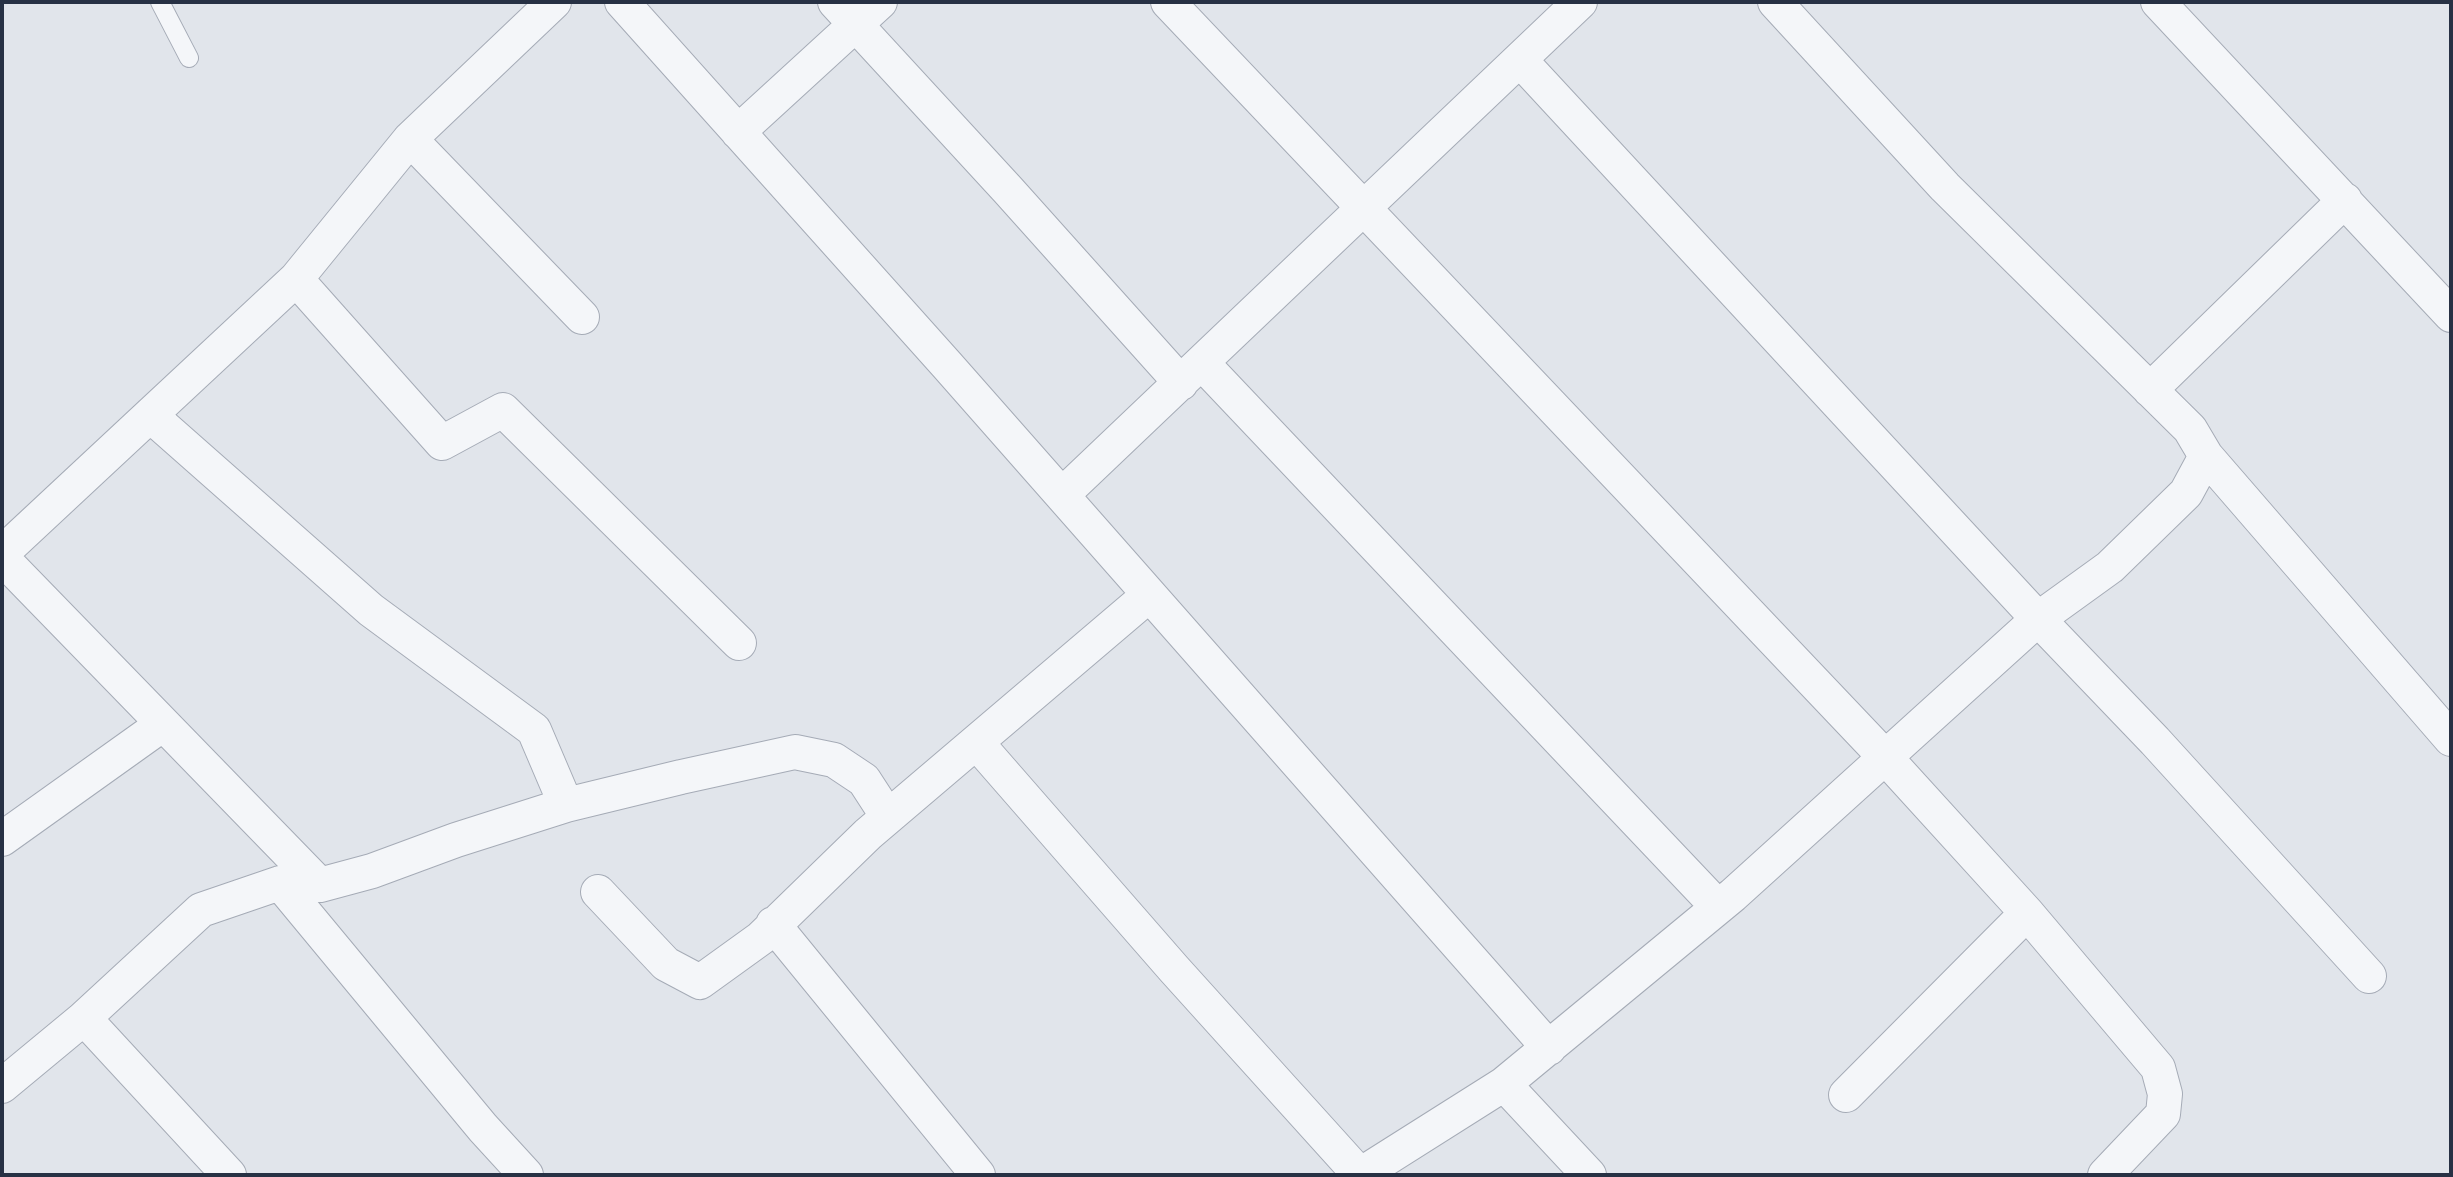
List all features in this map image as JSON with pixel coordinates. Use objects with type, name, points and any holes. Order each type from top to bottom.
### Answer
[{"type":"street","points":[[320,885],[2,555],[296,279],[410,139],[554,2]]},
{"type":"street","points":[[622,2],[1549,1048]]},
{"type":"street","points":[[738,132],[845,14],[880,2]]},
{"type":"street","points":[[1168,2],[1885,757],[2027,913],[2158,1068],[2165,1094],[2163,1114],[2105,1175]]},
{"type":"street","points":[[1062,495],[1580,2]]},
{"type":"street","points":[[1775,2],[1945,187],[2190,429],[2206,456],[2451,739]]},
{"type":"street","points":[[2158,2],[2451,315]]},
{"type":"street","points":[[845,14],[1008,190],[1718,907]]},
{"type":"street","points":[[1520,60],[2155,741],[2369,976]]},
{"type":"street","points":[[410,139],[582,317]]},
{"type":"street","points":[[2150,390],[2345,200]]},
{"type":"street","points":[[296,279],[442,443],[503,410],[739,643]]},
{"type":"street","points":[[150,415],[371,610],[534,730],[566,805]]},
{"type":"street","points":[[976,742],[1174,969],[1360,1175],[1504,1084],[1718,907],[2038,619],[2110,567],[2186,493],[2206,456]]},
{"type":"street","points":[[598,892],[666,964],[700,982],[761,938],[888,817],[1149,595]]},
{"type":"street","points":[[2,839],[163,724]]},
{"type":"street","points":[[2,1086],[84,1018],[201,910],[280,883],[320,885],[372,871],[566,805],[795,752],[834,760],[864,780],[888,817]]},
{"type":"street","points":[[280,883],[483,1128],[526,1175]]},
{"type":"street","points":[[1846,1095],[2027,913]]},
{"type":"street","points":[[773,924],[978,1175]]},
{"type":"street","points":[[84,1018],[229,1175]]},
{"type":"street","points":[[1504,1084],[1589,1175]]},
{"type":"lane","points":[[160,2],[189,58]]}]
